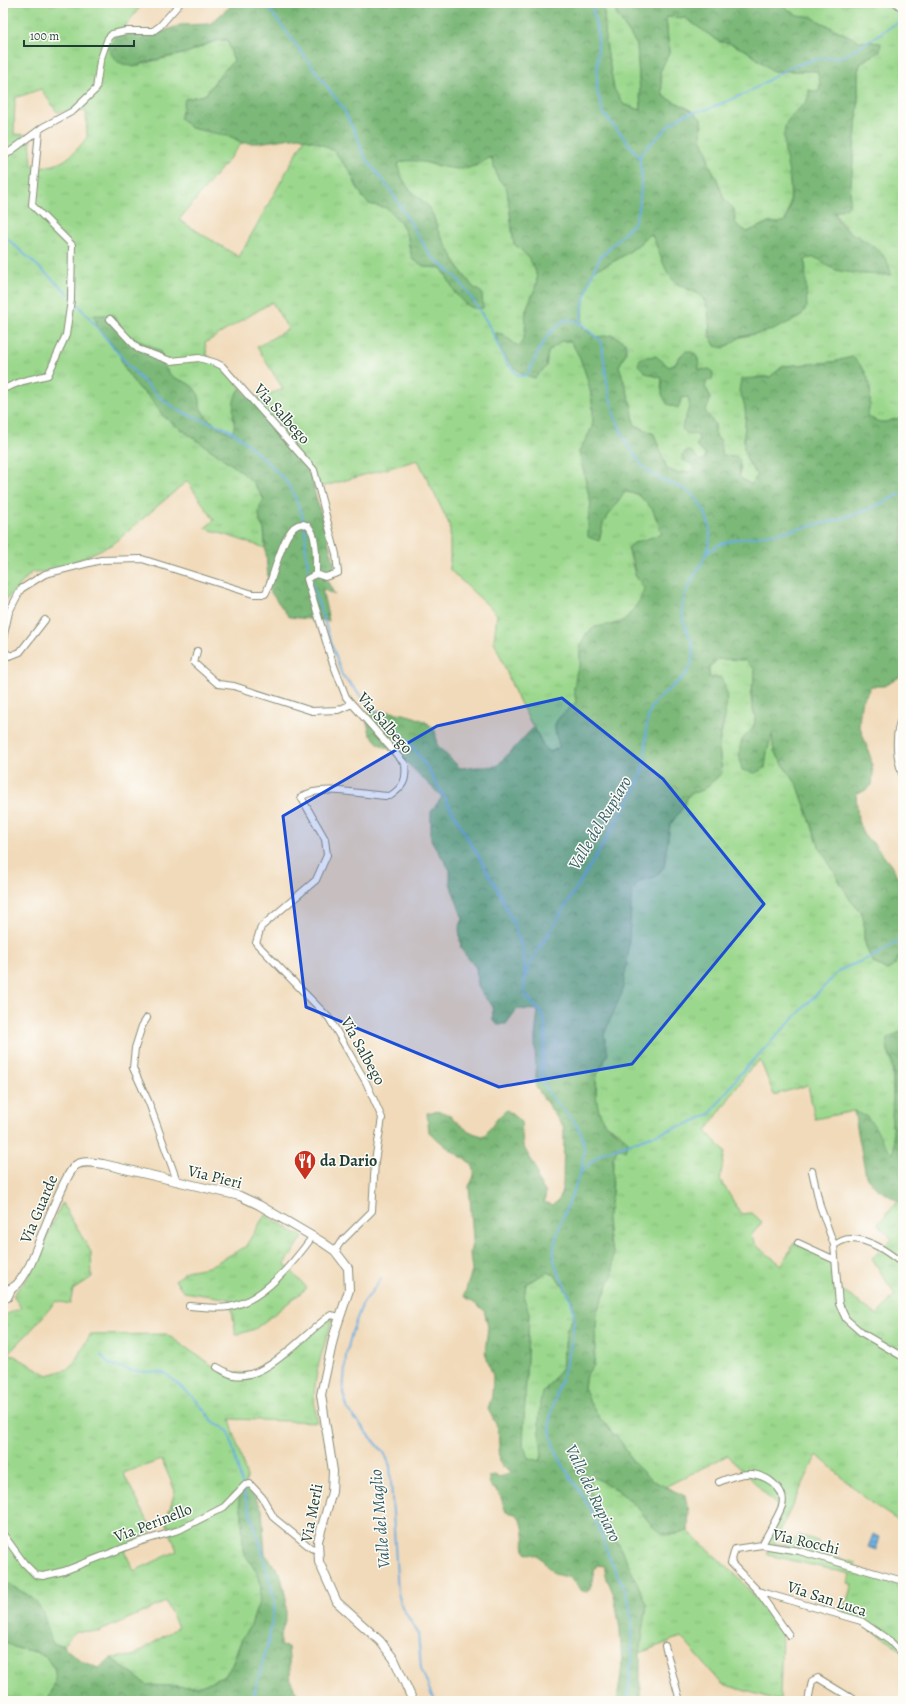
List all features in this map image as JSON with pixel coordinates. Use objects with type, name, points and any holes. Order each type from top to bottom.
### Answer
[{"type":"street","points":[[3,157],[43,127],[73,111],[96,89],[100,61],[108,38],[112,34],[126,31],[153,31],[160,26],[180,3]]},
{"type":"street","points":[[896,3],[903,9]]},
{"type":"street","points":[[3,389],[23,381],[48,375],[66,334],[71,300],[72,245],[32,205],[39,131]]},
{"type":"street","name":"Via Salbego","points":[[110,319],[138,349],[171,361],[199,358],[222,366],[314,470],[336,554],[338,573],[325,577],[316,574],[307,579],[331,658],[346,698],[405,764],[405,783],[402,788],[390,796],[327,790],[306,794],[302,797],[325,839],[327,855],[316,880],[261,926],[256,943],[330,1018],[366,1082],[382,1118],[375,1161],[372,1211],[340,1243],[335,1251]]},
{"type":"street","points":[[3,639],[9,612],[21,589],[45,574],[102,560],[142,559],[253,594],[265,594],[270,587],[272,576],[290,530],[299,524],[306,524],[312,530],[316,548],[316,574]]},
{"type":"street","points":[[3,650],[10,656],[20,652],[45,620]]},
{"type":"street","points":[[197,651],[194,663],[218,684],[234,686],[312,711],[338,710],[352,704]]},
{"type":"street","points":[[903,714],[897,729],[898,752],[903,777]]},
{"type":"street","points":[[147,1018],[142,1026],[135,1048],[133,1068],[149,1103],[177,1181]]},
{"type":"street","name":"Via Guarde","points":[[10,1290],[30,1265],[66,1180],[75,1166],[84,1162],[103,1164]]},
{"type":"street","name":"Via Pieri","points":[[103,1164],[240,1196],[259,1205],[313,1236],[335,1251],[348,1268],[349,1290],[334,1335]]},
{"type":"street","points":[[812,1171],[820,1206],[834,1245],[839,1304],[846,1319],[862,1333],[903,1357]]},
{"type":"street","points":[[189,1306],[219,1308],[231,1307],[245,1301],[264,1289],[285,1270],[313,1236]]},
{"type":"street","points":[[834,1245],[847,1238],[867,1242],[890,1254],[903,1264]]},
{"type":"street","points":[[798,1242],[835,1260]]},
{"type":"street","points":[[3,1300],[8,1298],[10,1290]]},
{"type":"street","points":[[217,1367],[234,1376],[254,1374],[282,1356],[332,1315],[340,1317]]},
{"type":"street","name":"Via Merli","points":[[334,1335],[321,1394],[323,1417],[330,1447],[333,1471],[332,1492],[318,1541],[319,1562],[337,1602],[380,1641],[394,1659],[413,1701]]},
{"type":"street","points":[[718,1482],[733,1477],[752,1474],[776,1484],[783,1494],[782,1505],[762,1545]]},
{"type":"street","name":"Via Perinello","points":[[3,1534],[24,1563],[36,1575],[44,1576],[64,1571],[139,1542],[179,1530],[224,1507],[245,1485],[250,1484],[255,1487],[274,1518],[311,1548],[319,1550]]},
{"type":"street","name":"Via Rocchi","points":[[789,1635],[758,1591],[731,1563],[736,1549],[762,1545],[799,1551],[903,1581]]},
{"type":"street","name":"Via San Luca","points":[[758,1591],[860,1621],[890,1641],[903,1655]]},
{"type":"street","points":[[665,1646],[680,1701]]},
{"type":"street","points":[[808,1701],[812,1680],[818,1678],[856,1701]]},
{"type":"highlighted area","points":[[562,698],[663,779],[764,904],[632,1064],[499,1087],[306,1007],[283,816],[437,726]]},
{"type":"green space","points":[[3,3],[145,3],[140,7],[123,29],[134,67],[189,52],[212,42],[227,40],[234,61],[222,72],[205,95],[185,99],[221,134],[232,137],[242,143],[179,220],[239,257],[305,138],[334,151],[351,173],[356,186],[369,204],[387,208],[401,223],[408,238],[409,247],[425,267],[441,268],[450,279],[455,294],[482,293],[473,287],[460,270],[438,231],[433,215],[427,205],[409,189],[401,176],[398,164],[404,160],[416,160],[442,167],[476,166],[491,157],[498,178],[507,189],[514,244],[527,256],[531,262],[537,279],[526,311],[524,334],[522,343],[519,347],[502,334],[496,333],[546,367],[548,352],[561,341],[570,341],[580,359],[591,394],[593,417],[592,427],[579,452],[591,504],[588,521],[599,541],[603,523],[625,492],[638,494],[653,510],[663,535],[634,543],[628,548],[635,575],[645,588],[633,612],[628,617],[614,624],[595,627],[580,649],[580,664],[574,689],[576,702],[558,720],[556,729],[560,747],[550,752],[545,749],[516,695],[494,641],[497,614],[450,570],[450,526],[418,460],[314,489],[308,468],[251,401],[283,389],[257,347],[288,329],[272,302],[205,343],[207,355],[222,366],[241,388],[233,417],[235,427],[232,434],[219,427],[203,413],[198,394],[188,383],[177,379],[167,371],[160,351],[125,334],[99,331],[117,349],[126,371],[138,388],[148,395],[164,417],[238,469],[253,482],[264,500],[259,521],[264,529],[265,548],[205,528],[214,520],[187,481],[113,544],[54,571],[32,572],[3,603]],"holes":[[[41,89],[57,112],[86,110],[87,137],[76,151],[57,164],[50,166],[32,166],[30,135],[14,134],[15,98]]]},
{"type":"green space","points":[[234,3],[600,3],[604,10],[606,44],[614,89],[624,105],[641,110],[637,45],[616,13],[615,3],[782,3],[784,7],[797,15],[812,17],[859,41],[881,43],[880,51],[861,62],[858,71],[858,105],[849,206],[834,213],[839,222],[845,228],[881,253],[886,259],[891,275],[840,271],[835,270],[819,259],[810,258],[805,260],[807,307],[800,317],[773,330],[740,337],[724,348],[715,346],[712,340],[707,307],[703,297],[674,281],[666,270],[651,233],[624,255],[610,264],[594,270],[583,307],[583,329],[597,337],[613,335],[626,343],[626,353],[619,366],[632,407],[634,424],[647,432],[654,434],[667,469],[677,473],[694,471],[693,465],[683,460],[682,455],[686,451],[692,452],[700,461],[705,459],[705,454],[696,446],[699,440],[698,435],[686,433],[682,429],[689,405],[688,397],[682,398],[678,408],[667,404],[662,394],[662,378],[646,373],[638,365],[640,359],[645,357],[656,356],[669,367],[674,365],[685,351],[689,351],[696,356],[699,370],[710,369],[713,373],[712,379],[707,381],[705,387],[710,399],[705,411],[715,425],[715,436],[720,440],[721,451],[724,456],[736,457],[740,460],[739,477],[751,485],[757,476],[746,457],[744,448],[746,416],[743,400],[739,391],[741,379],[770,377],[783,366],[833,362],[852,357],[867,376],[870,400],[867,416],[879,422],[903,418],[903,675],[884,686],[871,686],[861,704],[859,724],[871,759],[873,773],[872,785],[864,791],[856,793],[858,821],[864,836],[873,843],[894,869],[903,891],[903,956],[899,956],[894,966],[887,970],[874,963],[864,940],[864,923],[862,913],[851,901],[819,846],[798,786],[774,751],[772,735],[767,751],[765,768],[755,773],[742,770],[740,762],[740,745],[744,737],[753,728],[755,722],[752,695],[755,670],[745,660],[718,659],[709,667],[709,678],[720,677],[726,693],[726,711],[719,746],[722,773],[703,790],[689,794],[683,807],[670,825],[664,867],[655,877],[641,880],[632,891],[628,955],[622,993],[604,1034],[608,1054],[598,1073],[596,1084],[598,1107],[603,1120],[628,1141],[625,1150],[617,1149],[613,1158],[612,1193],[607,1220],[609,1241],[613,1252],[613,1273],[597,1311],[594,1365],[586,1375],[584,1387],[590,1403],[601,1420],[622,1443],[632,1461],[651,1480],[685,1496],[689,1511],[688,1531],[665,1534],[651,1525],[637,1507],[625,1496],[611,1486],[590,1477],[590,1489],[594,1503],[616,1539],[647,1604],[640,1653],[640,1701],[617,1701],[622,1666],[620,1629],[614,1595],[607,1579],[604,1566],[597,1565],[595,1568],[591,1586],[587,1592],[582,1591],[571,1578],[554,1574],[539,1556],[527,1553],[524,1549],[524,1530],[521,1520],[515,1514],[506,1512],[500,1495],[489,1482],[489,1476],[494,1475],[499,1477],[510,1474],[509,1469],[503,1467],[500,1462],[498,1428],[488,1409],[492,1396],[493,1376],[485,1353],[488,1327],[484,1310],[464,1296],[472,1271],[470,1254],[473,1238],[469,1186],[473,1179],[474,1173],[471,1164],[429,1132],[427,1113],[435,1111],[447,1114],[465,1129],[483,1136],[507,1110],[521,1122],[523,1146],[536,1168],[538,1181],[546,1193],[544,1202],[553,1205],[560,1198],[563,1184],[564,1128],[536,1087],[535,1037],[538,1010],[517,1009],[506,1024],[497,1024],[493,1021],[492,1005],[484,997],[478,986],[476,968],[461,949],[459,928],[463,919],[450,883],[450,870],[431,840],[431,812],[442,797],[397,753],[379,744],[370,734],[366,718],[372,710],[406,715],[424,721],[435,731],[438,746],[460,768],[497,766],[534,727],[545,749],[550,752],[560,747],[555,725],[561,716],[576,702],[574,689],[576,674],[580,664],[580,649],[585,635],[595,627],[621,623],[625,620],[640,600],[644,588],[635,575],[633,561],[628,548],[634,543],[662,534],[653,510],[638,494],[625,492],[603,523],[599,541],[588,537],[588,521],[591,504],[579,452],[592,427],[593,406],[584,370],[570,341],[561,341],[548,352],[546,367],[535,378],[518,371],[501,351],[496,333],[502,334],[519,347],[522,343],[525,330],[526,311],[537,279],[531,262],[527,256],[514,244],[507,189],[498,178],[491,157],[466,169],[454,169],[419,161],[404,161],[398,164],[401,176],[409,189],[427,205],[433,215],[438,231],[460,270],[473,287],[482,293],[483,308],[475,308],[468,306],[462,301],[441,268],[425,267],[412,259],[408,238],[401,223],[387,208],[369,204],[363,198],[351,173],[334,151],[319,143],[299,137],[258,143],[242,143],[232,137],[191,128],[180,118],[185,99],[205,95],[222,72],[234,61],[227,40],[216,40],[189,52],[146,62],[134,67],[118,62],[107,48],[123,29],[133,34],[152,36],[180,25],[210,24]],"holes":[[[666,17],[685,18],[720,42],[729,43],[747,51],[773,71],[817,71],[821,86],[818,92],[809,90],[809,95],[804,105],[790,117],[785,127],[784,139],[791,196],[785,221],[779,223],[767,223],[747,232],[735,223],[734,209],[724,199],[717,179],[709,164],[707,150],[701,139],[701,119],[688,109],[663,96],[660,72],[669,53]],[[547,1272],[555,1275],[572,1299],[574,1316],[567,1329],[562,1367],[543,1393],[540,1402],[539,1423],[542,1456],[540,1461],[528,1458],[523,1444],[529,1313],[524,1298],[526,1284]]]},
{"type":"green space","points":[[600,3],[615,3],[616,13],[637,45],[641,110],[624,105],[614,89],[606,44],[604,10]]},
{"type":"green space","points":[[782,3],[903,3],[903,418],[879,422],[867,416],[870,392],[867,376],[852,357],[833,362],[783,366],[770,377],[757,377],[739,391],[743,400],[746,416],[744,448],[748,462],[757,476],[752,485],[739,477],[741,466],[730,457],[724,456],[721,451],[720,440],[715,436],[715,425],[705,411],[709,404],[710,396],[705,387],[707,381],[704,369],[699,370],[698,359],[695,353],[681,355],[674,365],[669,367],[661,360],[651,375],[662,378],[661,389],[679,403],[682,398],[688,396],[688,410],[683,423],[686,433],[698,435],[700,450],[705,454],[705,459],[699,461],[696,456],[689,462],[693,465],[694,471],[677,473],[667,469],[654,434],[634,424],[632,407],[619,366],[626,353],[613,335],[597,337],[583,329],[582,314],[594,270],[610,264],[625,255],[639,245],[651,233],[665,261],[678,280],[685,287],[697,293],[704,301],[707,307],[709,319],[709,336],[724,348],[740,337],[773,330],[806,271],[805,260],[814,257],[834,269],[880,275],[861,239],[847,230],[834,213],[849,206],[858,105],[858,71],[861,63],[880,51],[873,42],[859,41],[812,17],[797,15],[784,7]]},
{"type":"green space","points":[[666,17],[685,18],[720,42],[729,43],[747,51],[773,71],[817,71],[820,82],[818,93],[809,90],[809,97],[795,112],[790,170],[790,205],[785,221],[779,223],[767,223],[747,232],[735,223],[734,209],[724,199],[717,179],[709,164],[707,150],[701,139],[701,119],[688,109],[663,96],[660,72],[669,53]]},
{"type":"green space","points":[[94,315],[113,315],[125,334],[160,351],[167,371],[172,376],[188,383],[193,387],[199,396],[200,407],[203,413],[210,421],[219,427],[232,434],[234,428],[234,400],[241,388],[282,433],[308,468],[335,566],[325,577],[335,595],[322,589],[329,621],[289,617],[269,590],[264,529],[260,522],[259,514],[260,506],[264,499],[253,482],[238,469],[164,417],[148,395],[138,388],[126,371],[117,349],[99,331]]},
{"type":"green space","points":[[718,659],[745,660],[755,670],[751,703],[755,722],[750,732],[744,737],[765,768],[767,751],[772,734],[774,751],[798,786],[819,846],[851,901],[862,913],[864,923],[864,940],[874,963],[887,970],[894,966],[899,956],[903,956],[903,1032],[900,1032],[886,1048],[892,1062],[892,1123],[895,1144],[893,1155],[883,1144],[875,1128],[854,1111],[815,1119],[808,1085],[774,1095],[760,1060],[749,1070],[706,1131],[725,1152],[720,1179],[741,1214],[752,1213],[762,1222],[751,1236],[758,1247],[782,1265],[794,1243],[831,1259],[837,1287],[877,1315],[895,1295],[872,1258],[892,1239],[878,1224],[898,1201],[903,1201],[903,1524],[870,1502],[817,1455],[774,1543],[788,1546],[799,1535],[818,1541],[820,1553],[856,1563],[854,1567],[884,1577],[899,1585],[897,1589],[903,1591],[903,1654],[890,1641],[843,1614],[852,1584],[848,1583],[851,1574],[768,1555],[767,1541],[781,1510],[728,1455],[665,1487],[651,1480],[632,1461],[622,1443],[601,1420],[590,1403],[584,1387],[586,1375],[594,1365],[597,1311],[607,1288],[613,1252],[609,1241],[607,1220],[612,1193],[613,1158],[621,1133],[605,1124],[600,1115],[596,1101],[597,1074],[604,1064],[604,1034],[627,965],[632,891],[641,880],[655,877],[664,867],[670,825],[683,807],[689,794],[703,790],[722,773],[719,745],[725,719],[709,678],[709,667]]},
{"type":"green space","points":[[900,1032],[903,1032],[903,1201],[898,1201],[876,1188],[866,1176],[854,1111],[868,1118],[872,1122],[886,1146],[893,1154],[894,1141],[892,1121],[894,1077],[892,1062],[887,1046],[887,1039]]},
{"type":"green space","points":[[62,1203],[91,1252],[92,1277],[73,1290],[70,1304],[56,1301],[9,1353],[48,1375],[71,1368],[90,1335],[166,1334],[223,1373],[256,1373],[300,1339],[333,1318],[321,1356],[315,1383],[315,1409],[318,1422],[230,1419],[247,1478],[239,1500],[242,1514],[243,1551],[259,1576],[261,1588],[259,1602],[251,1625],[238,1647],[232,1665],[225,1676],[198,1687],[147,1685],[111,1658],[133,1656],[178,1627],[166,1602],[98,1632],[76,1631],[63,1645],[53,1645],[41,1613],[32,1598],[3,1579],[3,1316],[21,1308],[13,1295],[28,1278]],"holes":[[[162,1460],[175,1491],[166,1521],[177,1551],[134,1571],[124,1550],[153,1531],[123,1473]]]},
{"type":"green space","points":[[265,1215],[303,1237],[285,1264],[307,1288],[255,1329],[236,1335],[230,1299],[184,1292],[175,1280],[186,1271],[208,1267],[245,1247]]},
{"type":"green space","points":[[547,1272],[555,1275],[572,1299],[574,1316],[567,1329],[562,1367],[543,1393],[539,1423],[542,1444],[542,1456],[540,1461],[528,1458],[523,1444],[529,1313],[524,1298],[526,1284]]},
{"type":"green space","points":[[590,1476],[611,1486],[624,1496],[636,1506],[652,1525],[662,1533],[672,1535],[688,1531],[740,1579],[782,1631],[780,1701],[722,1684],[681,1637],[640,1653],[647,1604],[616,1539],[594,1503],[590,1489]]},
{"type":"green space","points":[[245,1485],[253,1494],[262,1509],[265,1554],[280,1573],[286,1598],[286,1617],[280,1637],[280,1646],[288,1647],[291,1682],[301,1701],[46,1701],[55,1682],[54,1669],[51,1663],[47,1658],[40,1654],[17,1648],[3,1639],[3,1579],[32,1598],[37,1603],[43,1614],[53,1644],[63,1645],[83,1662],[99,1668],[111,1658],[147,1685],[198,1687],[225,1676],[232,1665],[243,1636],[251,1625],[259,1602],[261,1588],[259,1576],[243,1551],[242,1514],[239,1491]]},
{"type":"green space","points":[[3,1639],[17,1648],[40,1654],[47,1658],[51,1663],[54,1669],[55,1682],[46,1701],[29,1701],[3,1696]]},
{"type":"water","points":[[873,1534],[880,1537],[876,1550],[868,1547]]},
{"type":"waterway","points":[[265,3],[343,108],[358,139],[364,156],[391,191],[430,255],[457,278],[469,294],[490,327],[505,361],[519,376],[527,375],[543,343],[553,329],[559,324],[567,319],[582,324]]},
{"type":"waterway","name":"Valle del Rupiaro","points":[[591,3],[598,35],[597,90],[603,113],[639,156],[642,176],[639,209],[634,223],[599,259],[591,277],[581,313],[582,325],[602,342],[605,373],[615,417],[621,431],[639,462],[651,474],[686,490],[696,498],[706,516],[710,529],[707,552],[687,589],[682,607],[684,624],[692,646],[692,662],[683,677],[663,694],[652,706],[647,719],[645,759],[640,779],[625,807],[531,962],[525,978],[524,986],[524,991],[528,999],[543,1016],[545,1023],[546,1031],[542,1067],[544,1084],[552,1098],[570,1117],[580,1131],[583,1139],[584,1152],[578,1180],[561,1222],[554,1248],[556,1266],[571,1300],[574,1320],[569,1354],[553,1404],[550,1423],[551,1434],[563,1466],[594,1517],[610,1559],[627,1595],[632,1621],[628,1701]]},
{"type":"waterway","points":[[639,159],[642,152],[673,122],[686,114],[708,109],[747,93],[790,67],[818,59],[843,57],[903,19]]},
{"type":"waterway","points":[[3,235],[69,294]]},
{"type":"waterway","points":[[73,299],[138,376],[162,399],[184,413],[235,433],[275,470],[292,491],[304,523]]},
{"type":"waterway","points":[[707,553],[718,545],[733,540],[773,534],[834,521],[872,508],[903,493]]},
{"type":"waterway","points":[[305,527],[309,575],[342,675],[373,709],[391,723],[411,744],[428,769],[499,892],[515,927],[524,954],[525,979]]},
{"type":"waterway","points":[[580,1173],[601,1153],[690,1123],[710,1114],[740,1074],[840,970],[878,954],[903,937]]},
{"type":"waterway","name":"Valle del Maglio","points":[[381,1279],[362,1305],[352,1332],[346,1355],[343,1393],[348,1410],[385,1454],[390,1466],[398,1593],[402,1607],[418,1633],[421,1668],[434,1701]]},
{"type":"waterway","points":[[101,1355],[109,1364],[132,1371],[165,1373],[194,1398],[213,1421],[229,1432],[242,1485]]},
{"type":"waterway","points":[[243,1490],[261,1546],[275,1603],[269,1639],[252,1701]]},
{"type":"place","name":"da Dario","points":[[305,1180]]}]
